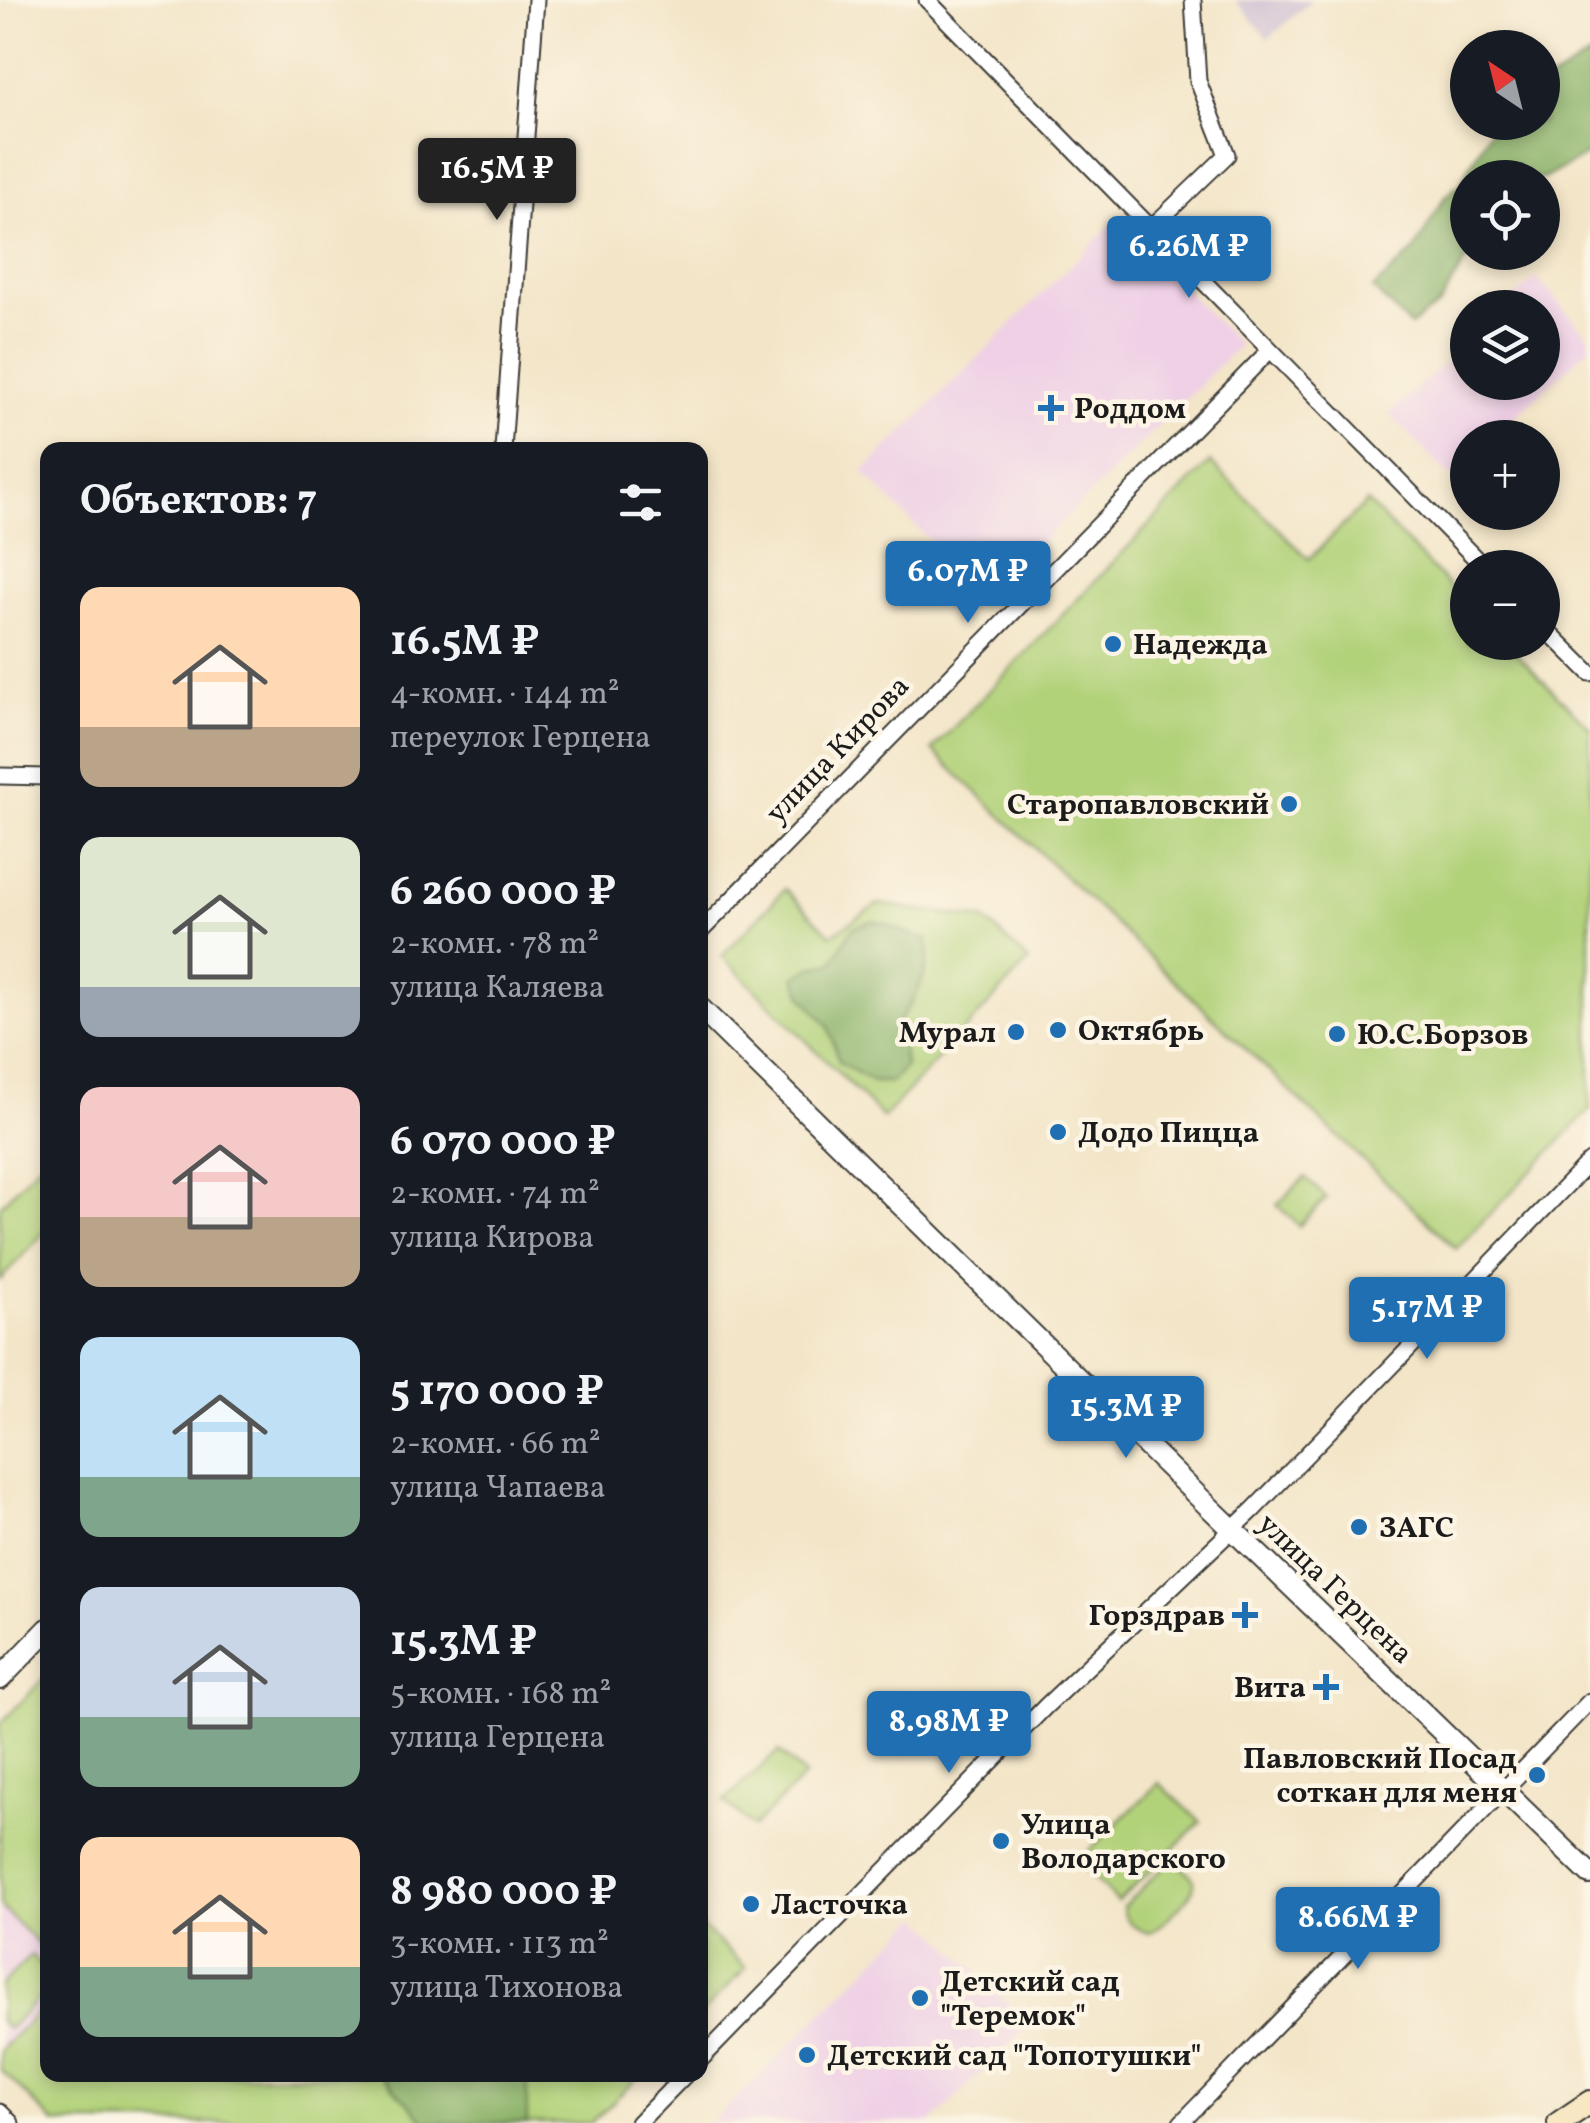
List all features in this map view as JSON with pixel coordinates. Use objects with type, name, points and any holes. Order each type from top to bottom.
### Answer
[{"type":"main road","points":[[1560,2123],[1590,2102]]},
{"type":"street","points":[[504,442],[536,0]]},
{"type":"street","points":[[928,0],[1467,550]]},
{"type":"street","points":[[1150,229],[1227,154],[1198,81],[1193,0]]},
{"type":"street","name":"улица Кирова","points":[[708,924],[1269,351]]},
{"type":"street","points":[[1560,643],[1590,673]]},
{"type":"street","points":[[0,776],[40,776]]},
{"type":"street","name":"улица Герцена","points":[[708,1016],[1590,1874]]},
{"type":"street","points":[[708,2052],[1046,1706],[1232,1529],[1590,1161]]},
{"type":"street","points":[[0,1679],[40,1637]]},
{"type":"street","points":[[1181,2123],[1590,1701]]},
{"type":"street","points":[[638,2123],[678,2082]]},
{"type":"street","points":[[0,2112],[11,2123]]},
{"type":"shaded area","points":[[1235,0],[1312,0],[1268,39]]},
{"type":"shaded area","name":"Роддом","points":[[1116,220],[1239,345],[986,598],[863,472]]},
{"type":"shaded area","points":[[1536,278],[1547,290],[1523,290]]},
{"type":"shaded area","points":[[1560,305],[1590,338],[1590,347],[1560,375]]},
{"type":"shaded area","points":[[1450,358],[1450,400],[1533,400],[1511,420],[1450,420],[1450,477],[1389,414]]},
{"type":"shaded area","points":[[0,1906],[40,1945],[40,2010],[0,2050]]},
{"type":"shaded area","name":"Детский сад \"Теремок\"","points":[[920,1916],[1029,2024],[931,2123],[711,2123]]},
{"type":"green space","points":[[1590,56],[1590,153],[1560,170],[1560,160],[1473,160],[1485,140],[1560,140],[1560,75]]},
{"type":"green space","points":[[1450,193],[1450,270],[1460,270],[1440,304],[1410,326],[1373,289],[1414,251]]},
{"type":"green space","name":"Старопавловский","points":[[1210,462],[1309,559],[1367,502],[1450,587],[1450,660],[1523,660],[1590,728],[1590,1110],[1456,1249],[932,750]]},
{"type":"green space","points":[[785,889],[831,935],[878,904],[984,919],[1029,961],[883,1118],[722,956]]},
{"type":"green space","points":[[871,921],[928,939],[924,976],[894,1029],[903,1047],[905,1066],[892,1082],[873,1082],[839,1062],[828,1026],[803,996],[795,977],[812,967],[832,963],[852,928]]},
{"type":"green space","points":[[40,1163],[40,1237],[0,1280],[0,1206]]},
{"type":"green space","points":[[1305,1177],[1327,1198],[1299,1226],[1277,1205]]},
{"type":"green space","points":[[40,1682],[40,1946],[0,1906],[0,1724]]},
{"type":"green space","points":[[779,1751],[805,1776],[753,1827],[724,1801]]},
{"type":"green space","points":[[1159,1783],[1201,1822],[1118,1902],[1078,1861]]},
{"type":"green space","points":[[1169,1862],[1176,1862],[1189,1873],[1193,1887],[1170,1917],[1150,1933],[1145,1932],[1128,1921],[1123,1907]]},
{"type":"green space","points":[[708,1932],[746,1968],[708,2007]]},
{"type":"green space","points":[[31,1955],[40,1965],[40,1997],[8,2029],[0,2021],[0,1986]]},
{"type":"green space","points":[[40,2010],[40,2082],[633,2082],[592,2123],[54,2123],[0,2069],[0,2050]]},
{"type":"green space","points":[[388,2082],[527,2082],[527,2123],[427,2123]]},
{"type":"place","name":"Роддом","points":[[1051,408]]},
{"type":"place","name":"Надежда","points":[[1113,644]]},
{"type":"place","name":"Старопавловский","points":[[1289,804]]},
{"type":"place","name":"Октябрь","points":[[1058,1030]]},
{"type":"place","name":"Мурал","points":[[1016,1032]]},
{"type":"place","name":"Ю.С.Борзов","points":[[1337,1034]]},
{"type":"place","name":"Додо Пицца","points":[[1058,1132]]},
{"type":"place","name":"ЗАГС","points":[[1359,1527]]},
{"type":"place","name":"Горздрав","points":[[1245,1615]]},
{"type":"place","name":"Вита","points":[[1326,1687]]},
{"type":"place","name":"Павловский Посад соткан для меня","points":[[1537,1775]]},
{"type":"place","name":"Улица Володарского","points":[[1001,1841]]},
{"type":"place","name":"Ласточка","points":[[751,1904]]},
{"type":"place","name":"Детский сад \"Теремок\"","points":[[920,1998]]},
{"type":"place","name":"Детский сад \"Топотушки\"","points":[[807,2055]]}]
